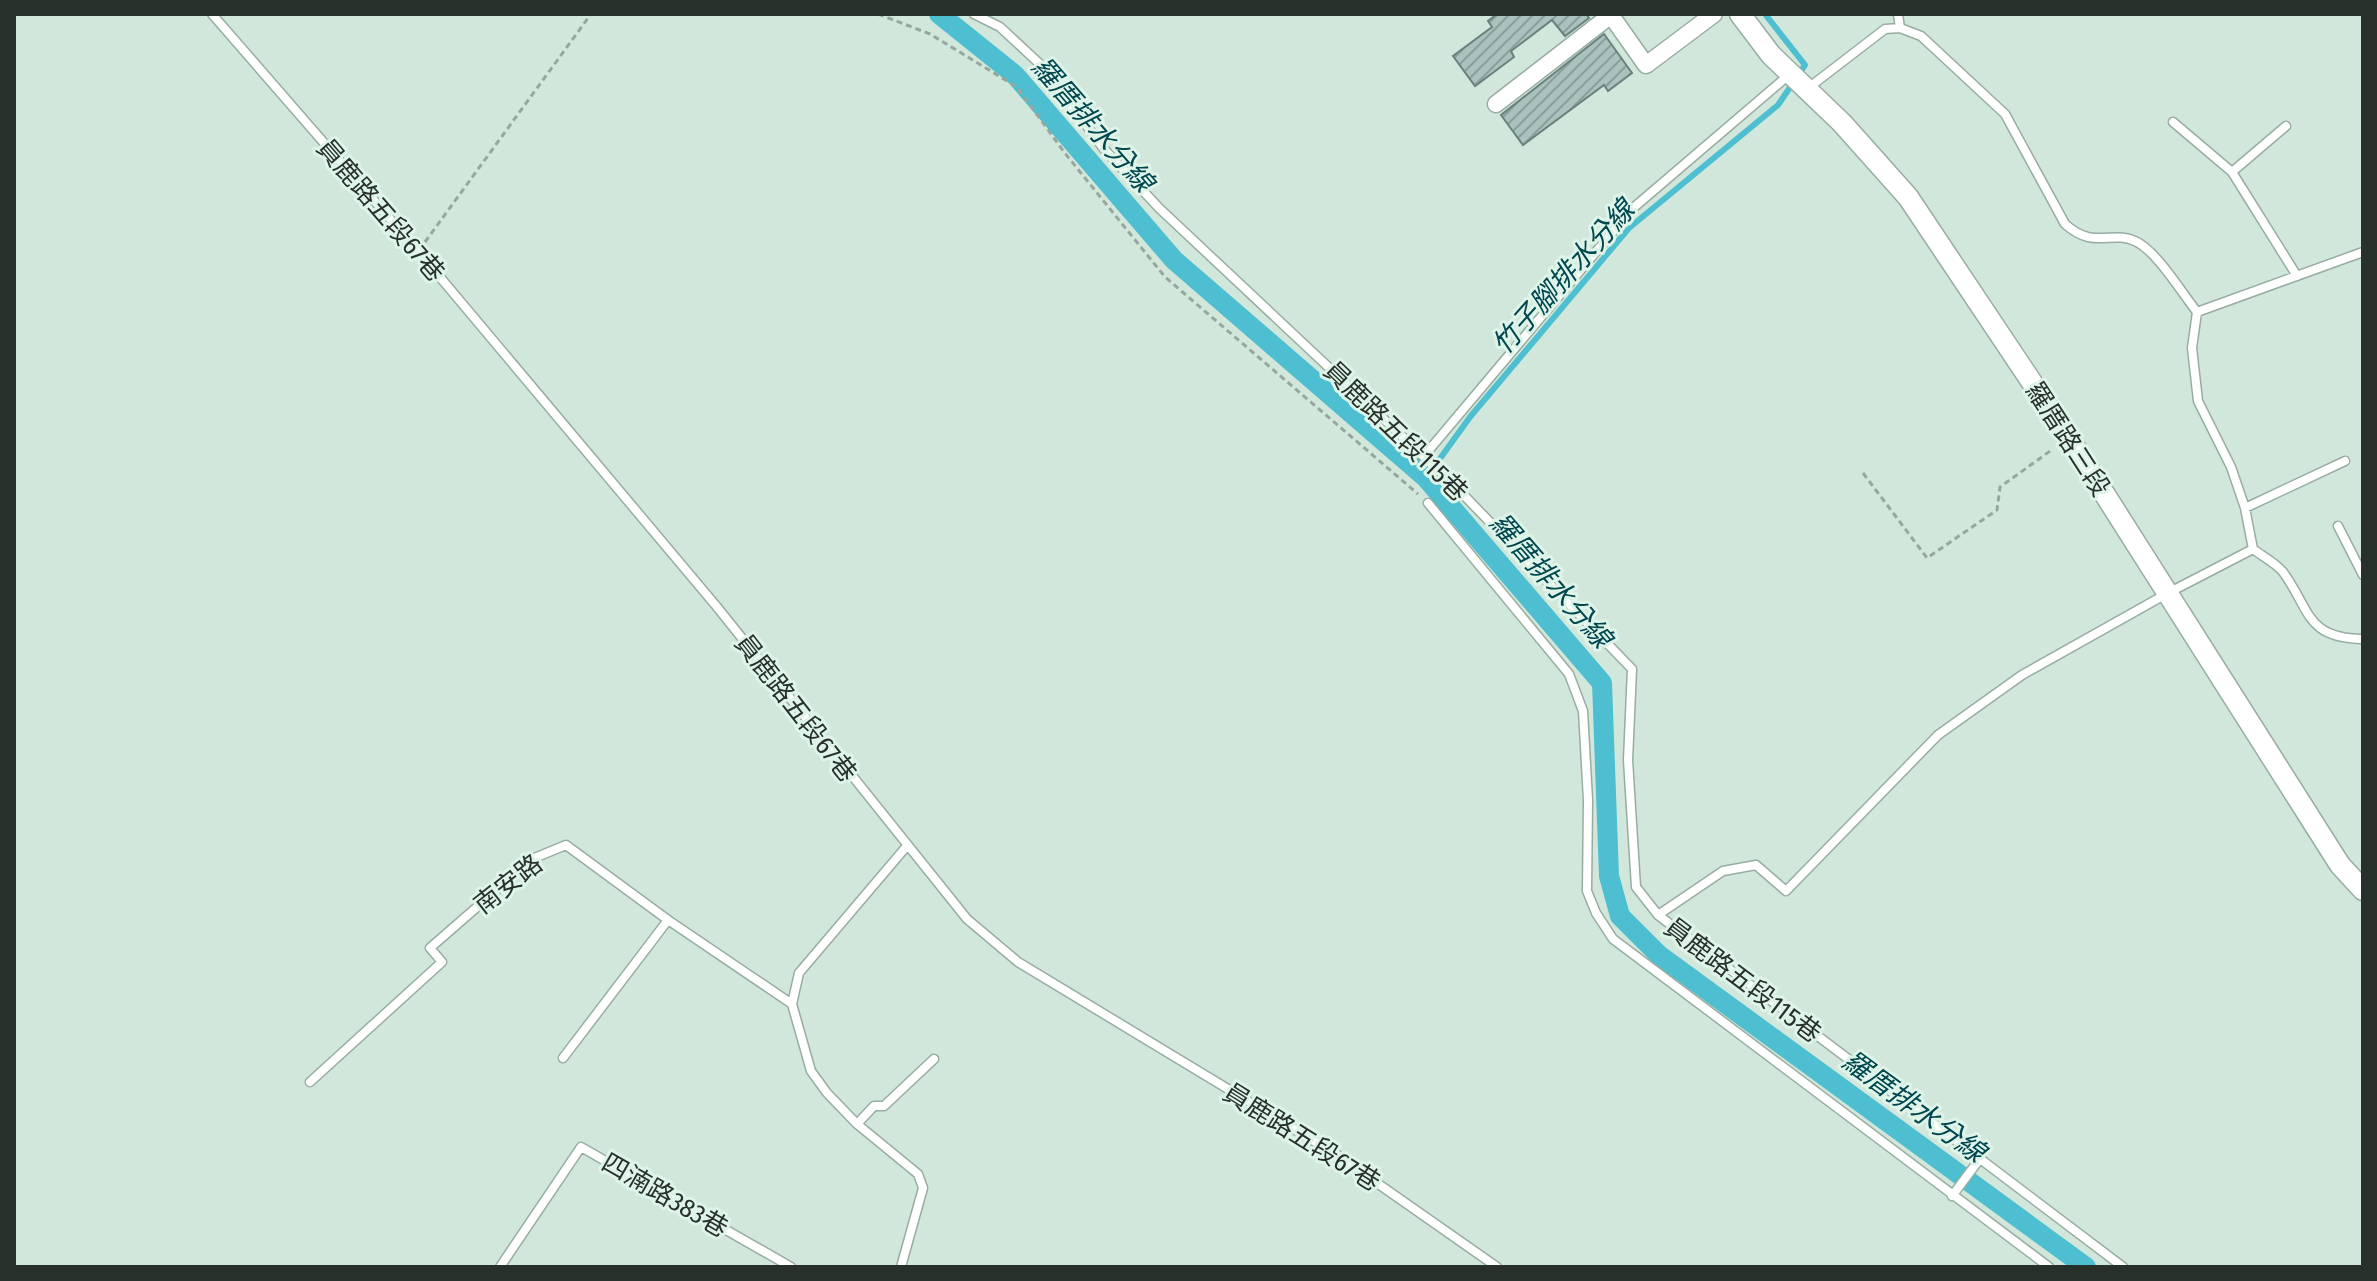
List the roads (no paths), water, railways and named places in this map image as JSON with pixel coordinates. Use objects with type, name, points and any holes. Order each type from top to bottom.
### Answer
[{"type":"street","points":[[1496,104],[1611,15],[1646,65],[1714,14]]},
{"type":"street","name":"羅厝路三段","points":[[1740,14],[1771,55],[1842,123],[1908,197],[2069,438],[2340,865],[2363,890]]},
{"type":"lane","name":"員鹿路五段67巷","points":[[212,14],[418,251],[717,607],[906,847],[967,919],[1018,962],[1337,1155],[1497,1267]]},
{"type":"lane","name":"員鹿路五段115巷","points":[[974,14],[1000,27],[1043,67],[1104,149],[1159,208],[1424,456],[1632,669],[1628,760],[1636,887],[1658,915],[2123,1267]]},
{"type":"lane","points":[[1898,14],[1900,28]]},
{"type":"lane","points":[[1424,456],[1632,209],[1798,81],[1885,29],[1900,28],[1921,36],[2005,114],[2065,224],[2077,234],[2094,239],[2133,239],[2149,250],[2197,312],[2192,348],[2198,401],[2231,467],[2245,508],[2253,549],[2281,570],[2307,616],[2315,623],[2333,637],[2363,639]]},
{"type":"lane","points":[[2173,122],[2232,172],[2297,276]]},
{"type":"lane","points":[[2232,172],[2286,126]]},
{"type":"lane","points":[[2197,312],[2363,252]]},
{"type":"lane","points":[[2245,508],[2345,461]]},
{"type":"lane","name":"員鹿路五段115巷","points":[[1428,503],[1569,674],[1583,711],[1588,800],[1587,891],[1596,913],[1613,939],[2049,1267]]},
{"type":"lane","points":[[2338,526],[2363,575]]},
{"type":"lane","points":[[1658,915],[1723,871],[1756,865],[1786,891],[1938,735],[2022,675],[2253,549]]},
{"type":"lane","name":"南安路","points":[[310,1082],[442,962],[430,948],[532,859],[566,845],[668,920],[792,1004]]},
{"type":"lane","points":[[901,1267],[923,1188],[918,1174],[857,1124],[827,1093],[811,1071],[792,1004],[799,973],[906,847]]},
{"type":"lane","points":[[563,1058],[668,920]]},
{"type":"lane","points":[[857,1124],[874,1106],[884,1106],[934,1059]]},
{"type":"lane","name":"四湳路383巷","points":[[500,1267],[581,1147],[791,1267]]},
{"type":"lane","points":[[1952,1196],[1979,1160]]},
{"type":"waterway","name":"羅厝排水分線","points":[[939,14],[1015,75],[1174,260],[1426,478],[1602,683],[1609,876],[1620,916],[1659,955],[2086,1267]]},
{"type":"waterway","name":"竹子腳排水分線","points":[[1426,478],[1470,417],[1629,228],[1778,105],[1805,65],[1765,14]]}]
